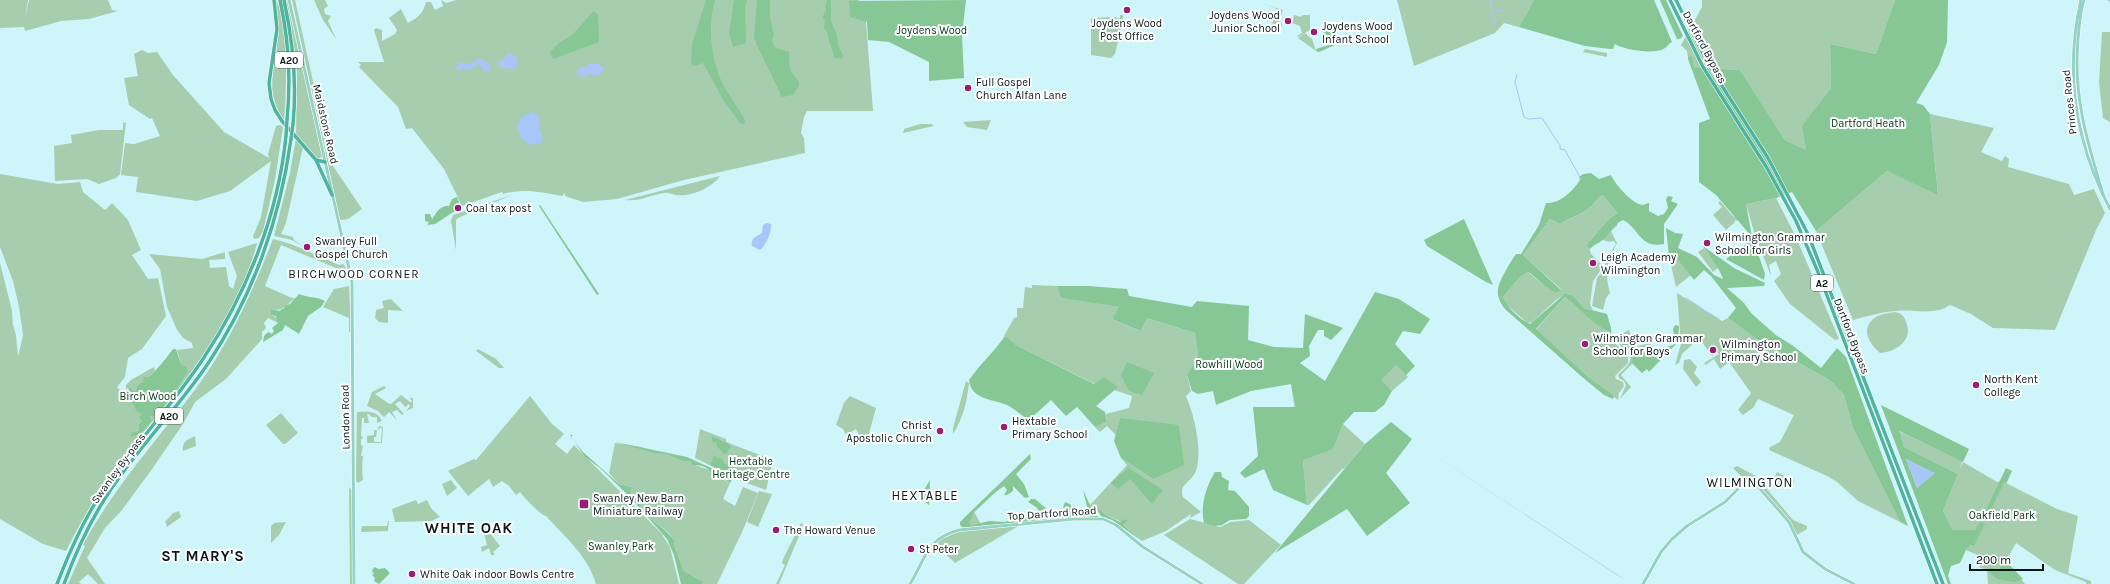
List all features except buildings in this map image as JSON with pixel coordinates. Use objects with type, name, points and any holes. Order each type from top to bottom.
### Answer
[{"type":"highway","name":"A20","points":[[274,0],[277,29],[269,83],[271,99],[275,110],[282,121],[316,160],[332,195]]},
{"type":"highway","name":"Swanley By-pass","points":[[57,584],[70,552],[100,495],[203,360],[226,322],[260,246],[280,174],[286,136],[289,61],[286,26],[280,0]]},
{"type":"highway","name":"Swanley By-pass","points":[[64,584],[88,528],[107,496],[209,362],[231,325],[253,280],[267,243],[287,173],[295,101],[294,64],[284,0]]},
{"type":"highway","name":"Dartford Bypass","points":[[1670,0],[1703,67],[1768,168],[1802,234],[1937,584]]},
{"type":"highway","name":"Dartford Bypass","points":[[1677,1],[1708,64],[1768,158],[1808,234],[1943,584]]},
{"type":"highway","points":[[316,160],[325,162]]},
{"type":"main road","name":"Maidstone Road","points":[[290,0],[345,251]]},
{"type":"main road","name":"Princes Road","points":[[2081,0],[2074,35],[2074,91],[2084,145],[2098,187],[2110,209]]},
{"type":"main road","name":"Princes Road","points":[[2084,0],[2076,60],[2077,90],[2087,139],[2104,197]]},
{"type":"main road","name":"London Road","points":[[345,251],[351,277],[353,304],[354,584]]},
{"type":"main road","points":[[1643,584],[1661,552],[1672,539],[1687,526],[1725,502],[1746,482],[1754,482],[1789,522],[1803,552],[1825,569],[1854,584]]},
{"type":"main road","name":"Top Dartford Road","points":[[910,584],[928,548],[942,536],[958,530],[1099,518],[1116,525],[1143,547],[1202,584]]},
{"type":"green space","points":[[0,0],[28,0],[25,19],[29,0],[108,0],[112,10],[118,11],[89,19],[61,21],[25,31],[24,27],[0,28]]},
{"type":"green space","points":[[276,0],[283,23],[285,40],[286,94],[284,121],[275,102],[272,85],[278,35]]},
{"type":"green space","points":[[286,0],[288,0],[322,156],[319,160],[296,135],[297,65]]},
{"type":"green space","points":[[292,0],[295,0],[331,163],[362,209],[348,219],[340,220]]},
{"type":"green space","points":[[314,0],[325,0],[328,6],[324,9],[325,14],[331,16],[328,21],[336,39],[323,20]]},
{"type":"green space","points":[[441,0],[446,3],[456,0],[859,0],[866,22],[873,111],[807,111],[804,117],[801,133],[804,138],[805,153],[684,180],[617,199],[583,202],[565,196],[565,193],[562,196],[540,192],[518,191],[503,194],[502,192],[462,206],[444,169],[412,128],[406,129],[398,107],[359,67],[361,65],[358,62],[384,62],[374,30],[376,28],[382,30],[382,41],[395,34],[397,30],[389,18],[401,9],[408,23],[420,15],[426,2],[431,2],[435,10],[443,6]]},
{"type":"green space","points":[[706,0],[715,0],[711,22],[711,33],[716,68],[725,88],[745,120],[744,124],[741,124],[724,101],[703,63],[695,66],[691,65],[692,44]]},
{"type":"green space","points":[[734,0],[747,0],[745,5],[746,43],[733,47],[729,33]]},
{"type":"green space","points":[[757,0],[770,0],[770,18],[774,35],[772,41],[776,48],[789,52],[790,68],[799,83],[797,90],[793,95],[782,97],[754,39]]},
{"type":"green space","points":[[827,0],[831,0],[831,21],[837,35],[838,45],[844,57],[841,59],[834,58],[827,31],[824,29],[825,20],[822,18],[826,10],[825,6]]},
{"type":"green space","name":"Joydens Wood","points":[[966,0],[962,35],[964,78],[929,81],[929,62],[889,42],[868,40],[867,22],[850,17],[849,1]]},
{"type":"green space","points":[[1397,0],[1534,0],[1519,27],[1504,23],[1495,33],[1414,66]]},
{"type":"green space","points":[[1534,0],[1654,0],[1672,42],[1665,48],[1655,51],[1632,50],[1615,44],[1613,49],[1610,49],[1585,46],[1519,27]]},
{"type":"green space","points":[[1660,0],[1666,0],[1683,36],[1680,39],[1677,39]]},
{"type":"green space","name":"Dartford Heath","points":[[1702,0],[1895,0],[1876,54],[1830,44],[1831,88],[1803,126],[1806,150],[1785,140],[1740,70],[1694,67],[1692,57],[1688,57],[1687,51],[1681,45],[1702,7]]},
{"type":"green space","name":"Dartford Heath","points":[[1895,0],[1948,0],[1947,42],[1939,65],[1916,103],[1923,105],[1930,114],[1938,195],[1887,171],[1816,231],[1792,192],[1776,198],[1746,204],[1752,237],[1716,195],[1699,182],[1699,123],[1710,119],[1688,57],[1692,56],[1694,67],[1740,70],[1785,140],[1806,150],[1802,126],[1831,88],[1830,44],[1876,54]]},
{"type":"green space","points":[[1258,2],[1283,10],[1279,22],[1282,23],[1282,26],[1272,26],[1276,8]]},
{"type":"green space","points":[[594,11],[598,15],[599,42],[553,59],[550,52],[559,43],[572,35]]},
{"type":"green space","points":[[1120,15],[1123,15],[1123,20],[1115,54],[1111,58],[1091,55],[1091,18],[1115,17],[1120,19]]},
{"type":"green space","points":[[1294,15],[1301,17],[1303,15],[1310,15],[1310,30],[1298,37],[1297,36],[1302,33],[1300,26],[1292,23]]},
{"type":"green space","points":[[1329,27],[1335,45],[1319,52],[1316,51],[1316,49],[1329,45],[1324,31]]},
{"type":"green space","points":[[2102,32],[2110,32],[2110,122],[2103,118],[2099,82]]},
{"type":"green space","points":[[1305,33],[1312,39],[1316,51],[1298,38]]},
{"type":"green space","points":[[1585,49],[1607,53],[1607,57],[1583,52]]},
{"type":"green space","points":[[142,50],[148,53],[157,52],[173,75],[224,132],[269,158],[268,154],[276,126],[280,125],[283,127],[275,180],[263,231],[259,238],[254,239],[253,236],[261,217],[271,161],[230,191],[197,201],[136,192],[138,177],[121,175],[125,143],[134,144],[160,136],[152,118],[150,119],[129,105],[124,78],[138,76],[134,54]]},
{"type":"green space","points":[[1930,114],[1994,128],[1981,152],[2002,161],[2005,156],[2009,159],[2008,167],[2069,184],[2074,195],[2094,189],[2105,213],[2096,230],[2055,330],[1993,328],[1971,314],[1950,305],[1938,310],[1890,312],[1874,314],[1853,320],[1816,231],[1887,171],[1938,194]]},
{"type":"green space","points":[[991,120],[987,130],[967,127],[963,122]]},
{"type":"green space","points":[[126,122],[120,174],[116,178],[99,184],[87,179],[55,181],[54,146],[72,143],[71,135],[99,130],[123,130],[123,123]]},
{"type":"green space","points":[[920,124],[931,124],[934,126],[903,133],[904,129]]},
{"type":"green space","points":[[296,138],[303,147],[286,223],[281,234],[293,237],[294,240],[304,247],[292,240],[274,236],[290,173]]},
{"type":"green space","points":[[1591,173],[1599,179],[1611,175],[1629,198],[1643,205],[1649,203],[1649,211],[1658,216],[1664,214],[1668,208],[1666,199],[1668,196],[1673,197],[1671,201],[1678,204],[1664,224],[1664,244],[1650,244],[1623,220],[1617,224],[1603,240],[1590,249],[1587,246],[1588,243],[1609,219],[1617,213],[1603,195],[1586,211],[1560,224],[1550,219],[1523,255],[1562,291],[1558,292],[1549,289],[1528,272],[1521,276],[1503,297],[1514,313],[1530,324],[1566,293],[1573,296],[1584,308],[1607,314],[1611,333],[1604,330],[1592,321],[1565,297],[1536,329],[1588,377],[1614,396],[1613,399],[1604,395],[1581,376],[1506,310],[1498,296],[1500,282],[1505,272],[1516,254],[1521,254],[1539,225],[1546,203],[1551,203],[1566,196],[1580,180],[1579,177],[1583,174]]},
{"type":"green space","points":[[0,174],[58,184],[80,182],[83,192],[105,210],[112,203],[128,220],[141,250],[132,255],[148,279],[158,278],[166,316],[142,349],[128,358],[125,377],[117,387],[142,414],[143,420],[139,424],[140,430],[135,431],[143,432],[152,422],[150,416],[155,416],[173,395],[188,372],[181,364],[177,350],[193,348],[192,343],[183,338],[177,330],[167,307],[160,269],[149,254],[202,259],[225,252],[225,259],[209,260],[210,268],[226,267],[229,286],[233,289],[237,276],[228,252],[257,243],[241,289],[216,334],[188,377],[155,419],[134,443],[106,482],[66,551],[43,544],[0,519],[0,263],[12,311],[18,357],[23,335],[13,281],[0,247]]},
{"type":"green space","points":[[720,176],[707,188],[688,195],[666,193],[640,199],[625,200]]},
{"type":"green space","points":[[514,194],[458,218],[456,220],[456,250],[451,221],[453,215]]},
{"type":"green space","points":[[1603,195],[1617,213],[1609,219],[1588,243],[1591,254],[1602,265],[1601,270],[1593,281],[1590,305],[1593,310],[1584,308],[1568,293],[1556,300],[1532,322],[1527,323],[1507,305],[1503,297],[1521,276],[1528,272],[1547,288],[1560,292],[1562,290],[1523,255],[1550,219],[1560,224],[1586,211]]},
{"type":"green space","points":[[457,197],[461,207],[435,224],[427,225],[429,222],[425,221],[425,214],[430,214],[432,219],[440,208],[449,206],[452,199]]},
{"type":"green space","points":[[1776,198],[1796,237],[1839,339],[1835,340],[1790,304],[1774,281],[1781,274],[1776,261],[1769,265],[1771,276],[1755,235],[1746,204]]},
{"type":"green space","points":[[1720,201],[1738,220],[1734,221],[1735,222],[1726,230],[1713,215],[1722,207],[1718,203]]},
{"type":"green space","points":[[540,205],[599,294],[597,295],[539,206]]},
{"type":"green space","points":[[1464,219],[1493,285],[1427,246],[1424,240]]},
{"type":"green space","points":[[1618,222],[1617,226],[1611,231],[1617,243],[1609,262],[1607,279],[1610,293],[1606,298],[1603,310],[1592,306],[1597,278],[1606,267],[1604,260],[1606,260],[1616,244],[1614,241],[1609,242],[1603,240]]},
{"type":"green space","points":[[1666,228],[1675,233],[1683,234],[1678,248],[1697,257],[1714,275],[1723,279],[1719,270],[1703,246],[1734,268],[1765,283],[1764,286],[1727,288],[1744,303],[1751,313],[1777,336],[1792,345],[1821,368],[1837,348],[1846,357],[1908,526],[1900,522],[1853,428],[1844,395],[1831,381],[1755,338],[1728,318],[1736,308],[1711,276],[1704,270],[1694,280],[1674,255],[1669,256]]},
{"type":"green space","points":[[273,239],[298,247],[339,265],[343,264],[346,268],[343,271],[281,245],[265,286],[295,298],[279,310],[271,309],[271,315],[278,318],[278,323],[268,318],[264,323],[266,328],[262,332],[262,339],[226,379],[195,402],[183,424],[152,469],[122,510],[105,528],[87,558],[105,584],[98,584],[88,574],[79,582],[81,584],[68,584],[85,546],[83,545],[95,523],[137,464],[197,387],[220,352],[249,297]]},
{"type":"green space","points":[[1753,239],[1765,274],[1764,280],[1726,259]]},
{"type":"green space","points":[[1704,248],[1718,268],[1713,272],[1698,252]]},
{"type":"green space","points":[[1674,255],[1691,275],[1676,287],[1669,256]]},
{"type":"green space","points":[[1032,285],[1057,286],[1062,298],[1120,307],[1112,319],[1139,331],[1147,318],[1195,333],[1198,356],[1187,375],[1191,391],[1186,396],[1197,433],[1199,453],[1196,471],[1182,489],[1182,493],[1183,497],[1201,512],[1190,518],[1191,514],[1166,531],[1142,541],[1123,525],[1124,523],[1106,515],[1099,509],[1096,511],[1090,505],[1127,465],[1121,458],[1153,479],[1120,418],[1116,435],[1107,426],[1100,432],[1095,427],[1107,422],[1106,414],[1129,408],[1132,396],[1114,390],[1117,387],[1095,384],[1016,345],[1004,336],[1014,318],[1017,317],[1017,308],[1023,308],[1025,287],[1032,288]]},
{"type":"green space","points":[[349,286],[351,331],[349,332],[349,318],[323,307],[334,289]]},
{"type":"green space","name":"Rowhill Wood","points":[[1057,286],[1088,286],[1127,289],[1129,296],[1192,307],[1197,301],[1249,306],[1248,340],[1274,347],[1303,348],[1305,314],[1343,328],[1331,340],[1324,336],[1324,330],[1318,330],[1309,346],[1310,356],[1300,363],[1325,381],[1375,292],[1399,299],[1430,319],[1420,334],[1403,331],[1395,344],[1415,366],[1406,375],[1396,365],[1381,380],[1392,391],[1384,405],[1375,412],[1354,412],[1343,424],[1333,449],[1303,460],[1307,505],[1273,490],[1264,469],[1245,478],[1240,473],[1258,456],[1253,407],[1296,407],[1291,384],[1251,391],[1216,405],[1213,391],[1198,394],[1192,391],[1187,375],[1198,356],[1195,333],[1147,318],[1140,331],[1112,319],[1119,307],[1061,298]]},
{"type":"green space","points":[[1677,293],[1722,321],[1728,318],[1755,338],[1831,381],[1844,395],[1853,428],[1900,522],[1858,501],[1837,482],[1827,476],[1769,450],[1770,447],[1780,442],[1794,415],[1758,399],[1753,408],[1743,415],[1738,410],[1751,393],[1729,362],[1720,369],[1714,359],[1706,365],[1704,363],[1719,354],[1717,352],[1712,356],[1699,338],[1682,354],[1679,363],[1675,365],[1681,344]]},
{"type":"green space","points":[[299,294],[325,301],[321,307],[308,316],[299,334],[285,325],[283,330],[263,342],[264,336],[268,332],[272,334],[274,331],[272,328],[278,323],[276,316],[271,315],[271,309],[279,311],[286,305],[290,304]]},
{"type":"green space","points":[[1565,297],[1609,333],[1612,331],[1611,334],[1606,335],[1628,355],[1628,363],[1615,376],[1616,379],[1623,382],[1624,386],[1619,393],[1618,400],[1588,377],[1536,330]]},
{"type":"green space","points":[[391,299],[403,311],[388,310],[388,323],[379,322],[375,318],[376,310],[384,308],[382,301]]},
{"type":"green space","points":[[1895,312],[1901,314],[1904,318],[1908,328],[1908,334],[1906,339],[1898,347],[1880,353],[1869,340],[1867,330],[1868,325],[1878,316]]},
{"type":"green space","points":[[1675,325],[1679,326],[1678,342],[1649,372],[1647,369],[1642,373],[1631,362],[1633,357],[1629,350],[1614,338],[1617,336],[1639,352],[1649,354],[1675,344],[1672,339],[1674,336],[1673,329]]},
{"type":"green space","points":[[1629,330],[1633,342],[1627,345],[1621,338],[1616,341],[1613,338]]},
{"type":"green space","points":[[1005,336],[1016,345],[1094,384],[1104,377],[1118,387],[1096,406],[1105,412],[1107,422],[1095,427],[1077,407],[1066,416],[1051,400],[1029,420],[1009,406],[979,396],[974,392],[969,380]]},
{"type":"green space","points":[[1616,341],[1625,347],[1623,348]]},
{"type":"green space","points":[[1633,343],[1635,347],[1650,343],[1653,352],[1649,354],[1639,352],[1630,345]]},
{"type":"green space","points":[[1626,348],[1633,357],[1632,364],[1621,375],[1631,387],[1620,399],[1626,385],[1618,375],[1627,366],[1630,359],[1628,352],[1624,349]]},
{"type":"green space","name":"Birch Wood","points":[[173,349],[176,349],[181,364],[186,367],[188,372],[173,395],[155,416],[150,416],[152,421],[141,434],[131,437],[132,433],[139,430],[139,424],[142,421],[139,417],[142,414],[136,411],[135,407],[123,393],[131,388],[132,391],[136,390],[137,386],[143,382],[144,377],[149,377]]},
{"type":"green space","points":[[478,349],[496,359],[504,368],[499,368],[476,351]]},
{"type":"green space","points":[[1690,359],[1697,367],[1694,373],[1701,382],[1696,387],[1683,369],[1684,360]]},
{"type":"green space","points":[[1127,362],[1154,373],[1142,395],[1129,391],[1121,375]]},
{"type":"green space","points":[[1396,365],[1408,377],[1392,391],[1380,380]]},
{"type":"green space","points":[[154,367],[155,371],[137,388],[132,392],[127,388],[126,390],[126,385],[131,380]]},
{"type":"green space","points":[[966,381],[969,383],[966,403],[962,416],[953,434],[953,428]]},
{"type":"green space","points":[[1291,385],[1325,445],[1333,449],[1343,424],[1365,444],[1344,469],[1343,468],[1309,505],[1307,505],[1303,460]]},
{"type":"green space","points":[[384,386],[386,388],[375,394],[388,403],[391,404],[401,395],[410,402],[412,402],[410,398],[413,398],[413,408],[406,411],[410,406],[409,404],[405,407],[400,401],[395,404],[404,414],[402,415],[397,410],[392,412],[397,420],[389,412],[384,417],[378,411],[367,406],[372,392]]},
{"type":"green space","name":"Swanley Park","points":[[530,396],[552,424],[564,434],[555,444],[567,454],[574,445],[661,533],[670,547],[679,584],[596,584],[588,565],[575,547],[546,516],[536,509],[520,492],[516,495],[509,486],[502,481],[493,487],[489,479],[468,496],[448,471],[474,459],[476,460]]},
{"type":"green space","points":[[850,396],[876,408],[867,441],[861,439],[856,429],[846,435],[843,429],[836,425],[844,403]]},
{"type":"green space","points":[[1881,405],[1969,449],[1963,462],[1899,431],[1904,447],[1958,474],[1943,511],[1953,530],[1975,530],[1980,522],[1985,523],[1974,546],[1971,545],[1966,550],[1960,563],[1951,566],[1948,576],[1951,584],[1948,584]],"holes":[[[1906,459],[1934,473],[1917,488]]]},
{"type":"green space","points":[[357,412],[375,413],[382,421],[377,423],[377,417],[372,417],[369,414],[367,414],[369,423],[364,423],[364,418],[362,418],[361,435],[363,438],[361,439],[361,445],[363,446],[361,456],[363,456],[363,480],[358,483],[356,481]]},
{"type":"green space","points":[[281,413],[298,433],[285,444],[283,444],[266,425]]},
{"type":"green space","points":[[1120,418],[1179,425],[1184,465],[1153,479],[1121,458],[1114,441]]},
{"type":"green space","points":[[1391,422],[1412,439],[1386,473],[1410,503],[1367,536],[1347,509],[1275,553],[1365,444]]},
{"type":"green space","points":[[379,426],[383,427],[382,443],[367,443],[367,436],[374,435],[374,430],[377,430]],"holes":[[[382,427],[381,442],[374,442],[374,437],[376,437],[377,430]]]},
{"type":"green space","name":"Hextable Heritage Centre","points":[[700,429],[726,439],[726,442],[773,460],[766,490],[744,482],[695,458]]},
{"type":"green space","name":"Oakfield Park","points":[[1898,431],[1962,461],[1960,469],[1963,462],[1997,482],[2002,481],[2057,509],[2078,516],[2068,573],[2091,581],[2091,584],[2086,584],[2086,582],[2055,570],[2016,543],[2006,561],[2025,584],[1988,584],[1987,570],[1979,567],[1982,557],[1966,550],[1971,545],[1953,530],[1943,511],[1958,474],[1904,447]]},
{"type":"green space","points":[[195,436],[196,446],[183,451],[184,443]]},
{"type":"green space","points":[[711,436],[729,444],[731,448],[727,451],[728,453],[724,454],[716,445],[717,442],[713,443]]},
{"type":"green space","points":[[573,440],[583,452],[619,484],[632,487],[631,493],[635,496],[643,509],[650,513],[649,517],[675,541],[674,545],[684,571],[703,582],[702,584],[681,584],[674,555],[667,539],[631,498],[600,468],[585,457]]},
{"type":"green space","points":[[1413,441],[1627,581],[1617,575]]},
{"type":"green space","points":[[615,442],[687,457],[733,478],[730,483],[715,476],[704,467],[693,465],[690,461],[685,462],[667,454],[655,453]]},
{"type":"green space","points":[[615,443],[641,447],[674,456],[685,462],[690,461],[695,465],[714,472],[715,475],[730,483],[723,499],[735,506],[743,487],[758,493],[743,530],[717,584],[702,584],[703,582],[684,571],[674,545],[675,541],[668,532],[649,517],[649,513],[643,509],[635,496],[631,493],[632,487],[619,484],[609,473]]},
{"type":"green space","points":[[1030,454],[1031,459],[1016,474],[1024,484],[1029,497],[1025,498],[1013,486],[1013,491],[1007,495],[1004,495],[1007,490],[1004,486],[974,512],[969,523],[970,526],[989,521],[1005,522],[1015,518],[1044,517],[1036,507],[1028,502],[1031,499],[1035,499],[1048,510],[1051,515],[1070,515],[1063,507],[1065,502],[1070,504],[1076,514],[1090,512],[1087,507],[1083,490],[1098,517],[962,527],[960,523],[964,518]]},
{"type":"green space","points":[[714,456],[723,460],[724,464],[736,468],[737,473],[746,477],[746,483],[710,465]]},
{"type":"green space","points":[[1737,466],[1756,476],[1793,520],[1807,526],[1807,529],[1795,536],[1792,526],[1755,482],[1746,481],[1733,468]]},
{"type":"green space","points":[[1128,468],[1163,490],[1152,504],[1130,479],[1118,489],[1111,483]]},
{"type":"green space","points":[[2006,468],[2012,471],[2006,484],[2004,482],[1986,521],[1981,520]]},
{"type":"green space","points":[[1215,472],[1221,472],[1222,477],[1229,481],[1228,490],[1235,491],[1249,507],[1249,516],[1246,519],[1230,520],[1222,525],[1214,526],[1204,523],[1203,503],[1209,484]]},
{"type":"green space","points":[[1777,472],[1795,481],[1783,488],[1774,478]]},
{"type":"green space","points":[[451,480],[457,488],[447,496],[442,484]]},
{"type":"green space","points":[[930,480],[929,505],[924,501],[921,495]]},
{"type":"green space","points":[[349,487],[352,491],[352,584],[350,584]]},
{"type":"green space","points":[[759,491],[772,494],[758,527],[747,522]]},
{"type":"green space","points":[[416,500],[418,504],[427,500],[431,508],[440,517],[431,521],[395,522],[392,509]]},
{"type":"green space","points":[[1099,509],[1106,515],[1120,522],[1126,519],[1127,521],[1123,525],[1142,541],[1112,520],[1101,516],[1097,510]]},
{"type":"green space","points":[[973,510],[982,526],[963,528],[960,525],[960,522]]},
{"type":"green space","points":[[179,511],[181,517],[167,527],[165,520],[166,521],[173,513]]},
{"type":"green space","points":[[1190,519],[1220,527],[1231,522],[1249,520],[1281,545],[1244,584],[1238,584],[1164,535]]},
{"type":"green space","points":[[388,521],[388,531],[361,532],[362,526],[387,526]]},
{"type":"green space","points":[[286,522],[279,535],[271,543],[271,526],[274,523]]},
{"type":"green space","points":[[801,523],[803,524],[801,531],[779,584],[776,584],[785,565],[782,563],[783,559]]},
{"type":"green space","points":[[1022,524],[955,563],[934,543],[941,537],[963,530],[988,526]]},
{"type":"green space","points":[[486,528],[500,546],[493,552],[495,555],[491,555],[489,548],[482,552],[481,547],[487,545],[483,530]]},
{"type":"green space","points":[[2000,561],[2006,561],[2023,579],[2014,582],[1997,579],[1987,570],[1990,568],[2001,570]]},
{"type":"green space","points":[[374,567],[379,569],[385,568],[390,573],[379,584],[374,581],[375,578],[372,575],[374,574],[372,571]]},
{"type":"water","points":[[507,53],[511,53],[516,57],[518,64],[514,69],[501,68],[497,65],[499,61],[505,58]]},
{"type":"water","points":[[478,58],[489,63],[491,67],[489,71],[484,71],[479,64],[469,70],[463,68],[458,71],[455,69],[459,62],[471,64]]},
{"type":"water","points":[[589,64],[600,64],[604,69],[598,76],[591,74],[583,77],[577,75],[577,70]]},
{"type":"water","points":[[532,112],[539,116],[539,127],[543,139],[541,143],[531,145],[522,140],[517,127],[521,117]]},
{"type":"water","points":[[766,223],[771,224],[771,231],[760,250],[752,246],[752,241],[762,233],[763,225]]},
{"type":"water","points":[[1906,459],[1935,473],[1917,488]]},
{"type":"waterway","points":[[1490,0],[1495,26]]},
{"type":"waterway","points":[[1493,14],[1499,10],[1503,11]]},
{"type":"waterway","points":[[1517,75],[1515,82],[1524,117],[1529,119],[1542,118],[1559,144]]},
{"type":"waterway","points":[[1560,145],[1560,149],[1565,150],[1581,179]]},
{"type":"waterway","points":[[1686,298],[1703,309]]},
{"type":"waterway","points":[[1704,310],[1719,319]]},
{"type":"place","name":"Joydens Wood Post Office","points":[[1127,10]]},
{"type":"place","name":"Joydens Wood Junior School","points":[[1288,21]]},
{"type":"place","name":"Joydens Wood Infant School","points":[[1314,32]]},
{"type":"place","name":"Full Gospel Church Alfan Lane","points":[[968,88]]},
{"type":"place","name":"Coal tax post","points":[[458,208]]},
{"type":"place","name":"Wilmington Grammar School for Girls","points":[[1707,243]]},
{"type":"place","name":"Swanley Full Gospel Church","points":[[307,247]]},
{"type":"place","name":"Leigh Academy Wilmington","points":[[1593,263]]},
{"type":"place","name":"Wilmington Grammar School for Boys","points":[[1585,344]]},
{"type":"place","name":"Wilmington Primary School","points":[[1713,350]]},
{"type":"place","name":"North Kent College","points":[[1976,385]]},
{"type":"place","name":"Hextable Primary School","points":[[1004,427]]},
{"type":"place","name":"Christ Apostolic Church","points":[[940,431]]},
{"type":"place","name":"Swanley New Barn Miniature Railway","points":[[584,504]]},
{"type":"place","name":"The Howard Venue","points":[[776,530]]},
{"type":"place","name":"St Peter","points":[[911,549]]},
{"type":"place","name":"White Oak indoor Bowls Centre","points":[[412,574]]},
{"type":"district","name":"BIRCHWOOD CORNER","points":[[354,274]]},
{"type":"district","name":"WILMINGTON","points":[[1750,482]]},
{"type":"district","name":"HEXTABLE","points":[[925,495]]},
{"type":"district","name":"WHITE OAK","points":[[469,528]]},
{"type":"district","name":"ST MARY'S","points":[[203,556]]}]
